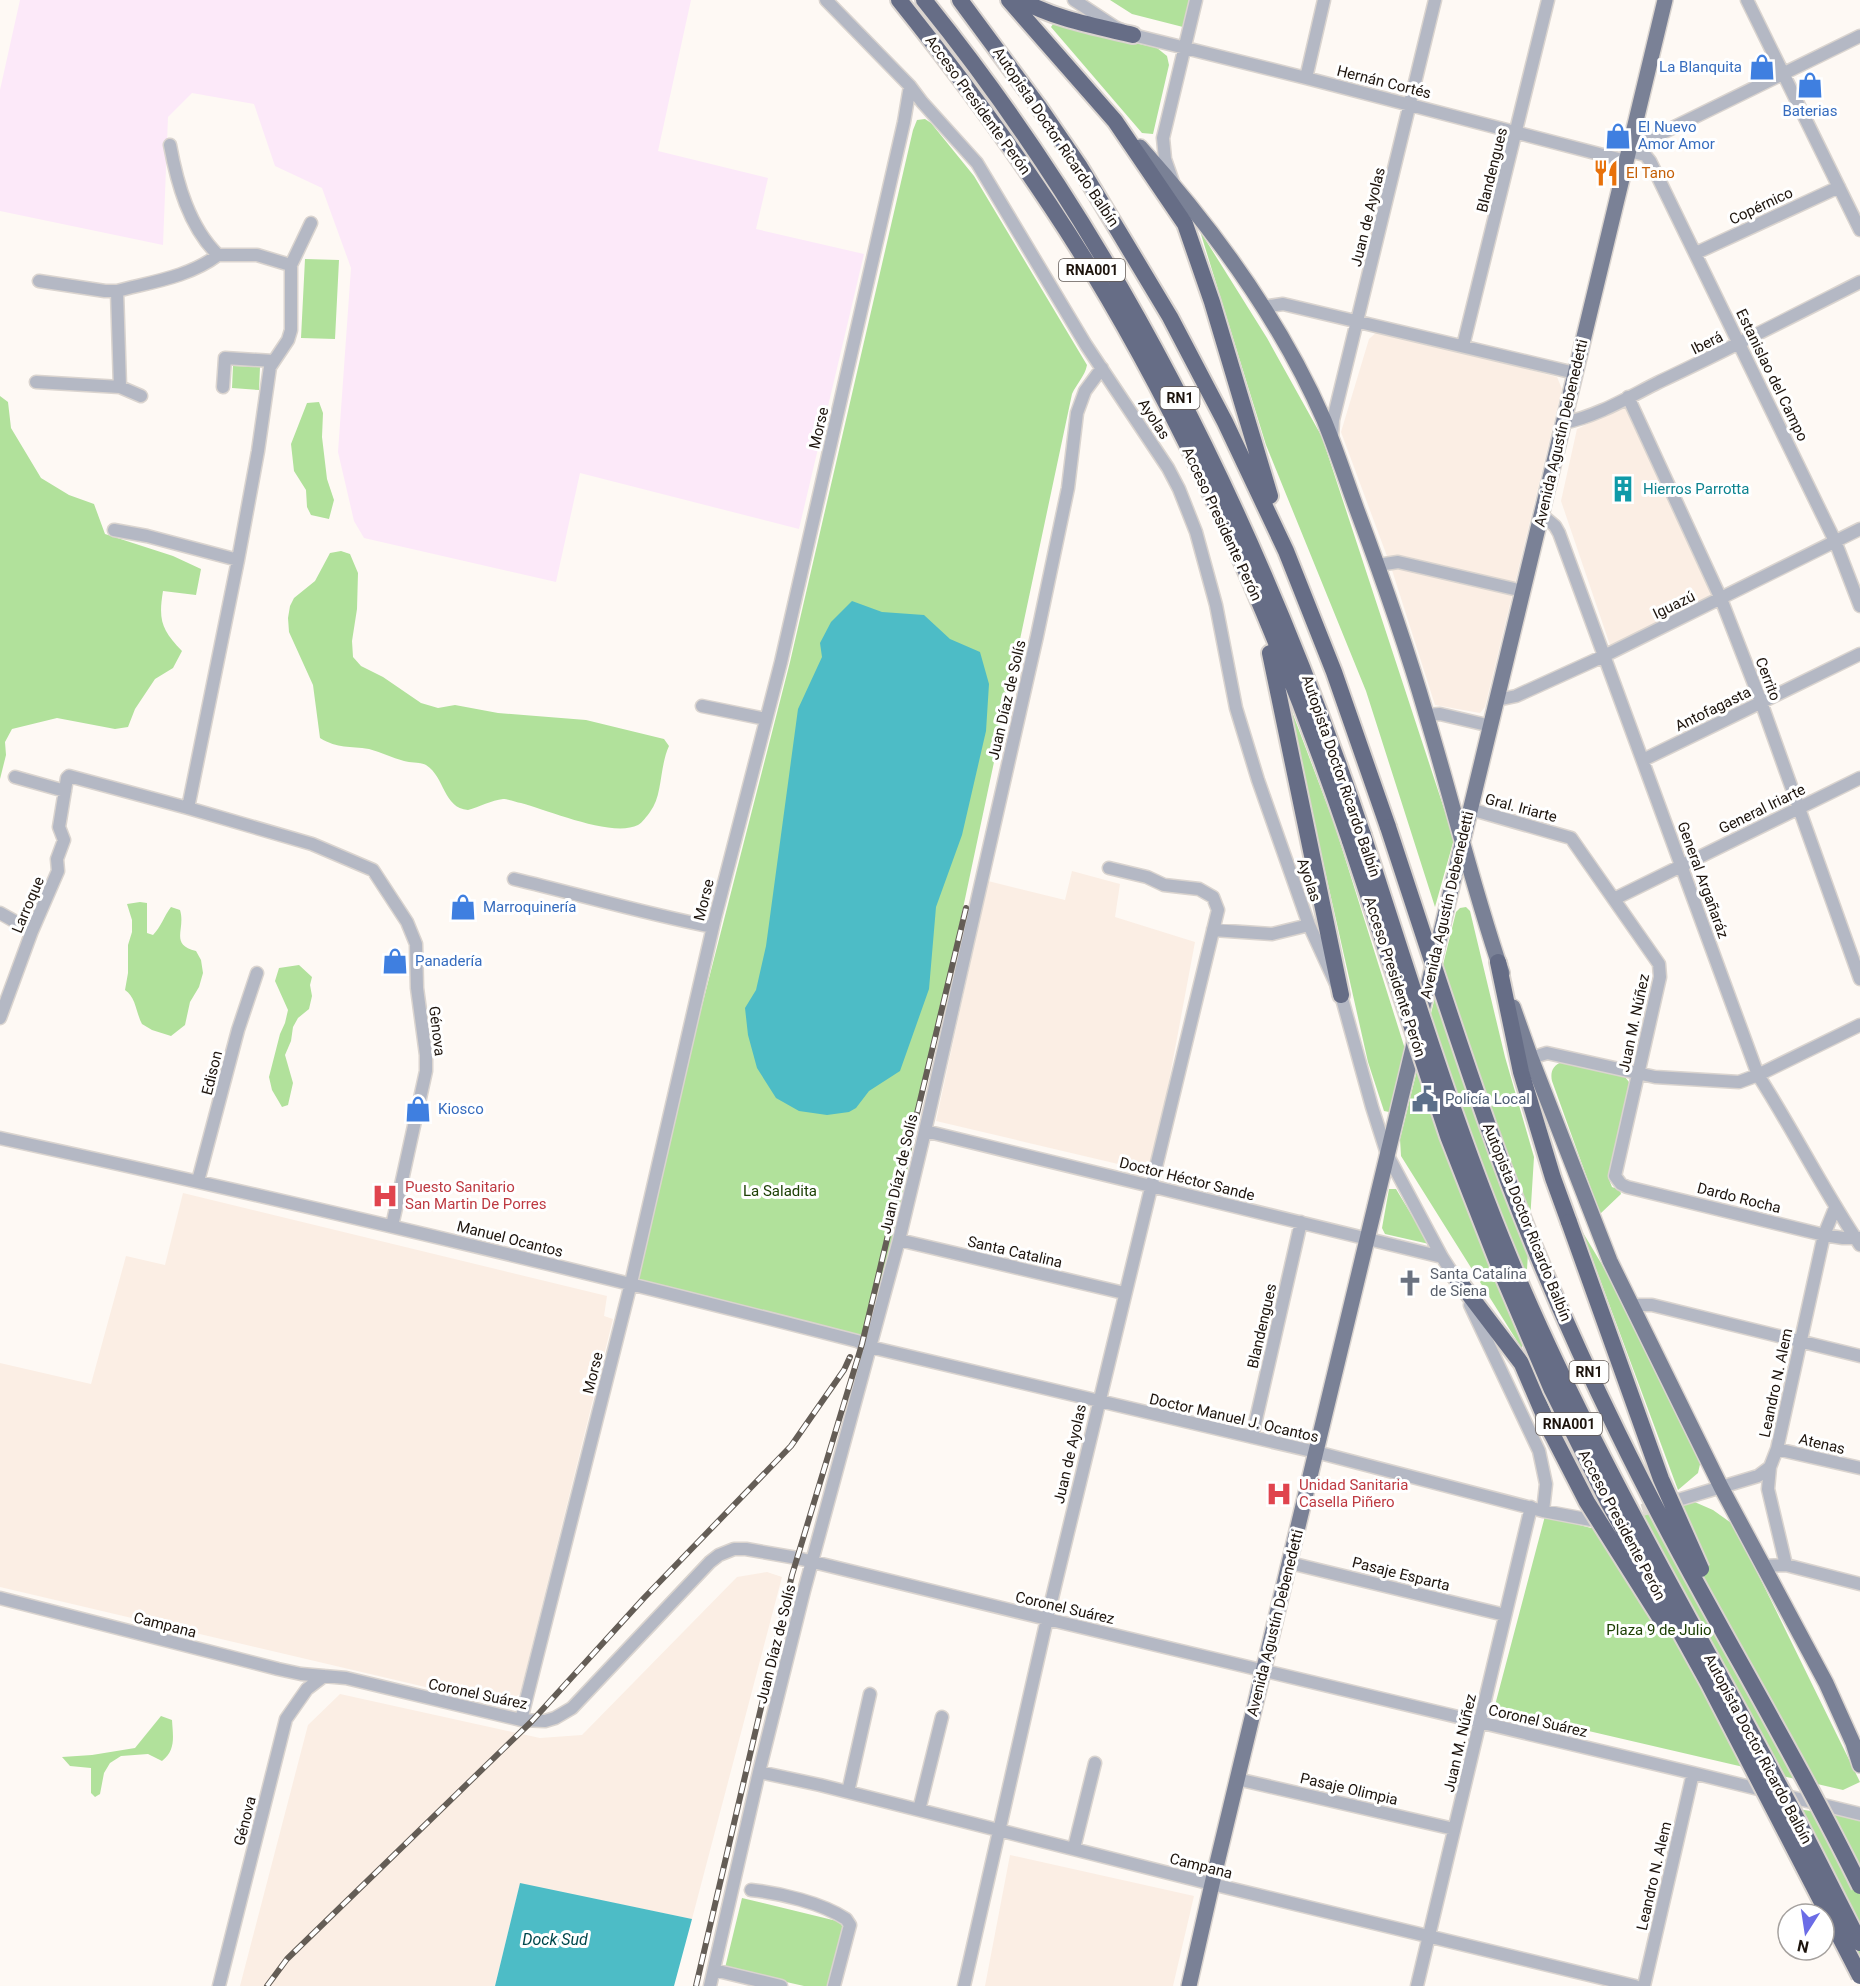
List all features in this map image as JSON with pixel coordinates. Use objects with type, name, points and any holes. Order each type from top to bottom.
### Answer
[{"type":"highway","name":"Acceso Presidente Perón","points":[[899,0],[950,63],[1006,140],[1091,270],[1133,342],[1176,424],[1243,566],[1356,838],[1448,1136],[1552,1390],[1607,1500],[1730,1724],[1860,1976]]},
{"type":"highway","name":"Autopista Doctor Ricardo Balbín","points":[[924,0],[1006,109],[1067,201],[1167,371],[1212,461],[1305,674],[1356,838],[1468,1151],[1529,1304],[1568,1390],[1631,1514],[1779,1785],[1860,1943]]},
{"type":"highway","name":"Autopista Doctor Ricardo Balbín","points":[[960,0],[1039,107],[1109,213],[1170,317],[1225,422],[1286,551],[1334,672],[1488,1127],[1555,1295],[1624,1445],[1860,1886]]},
{"type":"highway","points":[[1009,0],[1115,121],[1185,224],[1212,302],[1286,551]]},
{"type":"highway","points":[[1021,0],[1052,15],[1133,35]]},
{"type":"highway","points":[[1243,566],[1276,677],[1341,995]]},
{"type":"highway","points":[[1498,962],[1521,1072],[1553,1178],[1662,1479],[1739,1658]]},
{"type":"highway","points":[[1455,1276],[1522,1364],[1552,1434],[1587,1502],[1628,1569],[1730,1724]]},
{"type":"main road","name":"Avenida Agustín Debenedetti","points":[[1189,1986],[1366,1239],[1665,0]]},
{"type":"main road","points":[[1115,121],[1175,186],[1234,264],[1263,307],[1300,374],[1332,441],[1378,565],[1426,715],[1462,845],[1498,962],[1531,1058],[1596,1226],[1721,1487],[1826,1683],[1853,1743],[1860,1766]]},
{"type":"street","name":"Ayolas","points":[[826,0],[910,86],[977,163],[1179,489],[1196,532],[1216,605],[1236,708],[1257,780],[1309,925],[1341,995],[1387,1154],[1442,1257]]},
{"type":"street","name":"Hernán Cortés","points":[[1074,0],[1115,27],[1133,35],[1517,132],[1627,156],[1645,155],[1650,160]]},
{"type":"street","points":[[1175,186],[1165,159],[1163,138],[1196,0]]},
{"type":"street","points":[[1306,78],[1324,0]]},
{"type":"street","name":"Juan de Ayolas","points":[[1332,441],[1333,420],[1435,0]]},
{"type":"street","name":"Blandengues","points":[[1464,346],[1548,0]]},
{"type":"street","points":[[1748,0],[1860,230]]},
{"type":"street","points":[[1632,134],[1656,136],[1860,36]]},
{"type":"street","name":"Morse","points":[[521,1720],[631,1283],[713,927],[766,719],[883,214],[910,86]]},
{"type":"street","points":[[170,145],[175,173],[192,217],[200,234],[218,255]]},
{"type":"street","name":"Estanislao del Campo","points":[[1650,160],[1835,541],[1860,606]]},
{"type":"street","name":"Copérnico","points":[[1696,253],[1839,187]]},
{"type":"street","points":[[15,777],[65,791],[69,776],[188,808],[238,560],[258,451],[270,367],[288,340],[291,330],[291,265],[311,223]]},
{"type":"street","points":[[39,281],[117,291],[187,272],[206,264],[218,255],[257,255],[291,265]]},
{"type":"street","name":"Iberá","points":[[1563,423],[1583,418],[1740,344],[1860,282]]},
{"type":"street","points":[[117,291],[120,387]]},
{"type":"street","points":[[1263,307],[1283,304],[1575,373]]},
{"type":"street","points":[[223,387],[225,358],[273,361]]},
{"type":"street","name":"Juan Díaz de Solís","points":[[710,1986],[759,1772],[899,1240],[925,1131],[1056,545],[1068,488],[1077,413],[1085,391],[1102,368]]},
{"type":"street","points":[[36,382],[120,387],[141,396]]},
{"type":"street","name":"Cerrito","points":[[1628,397],[1721,599],[1761,702],[1860,979]]},
{"type":"street","name":"General Argañaráz","points":[[1542,515],[1555,526],[1559,533],[1758,1075],[1776,1102],[1835,1208],[1859,1241]]},
{"type":"street","name":"Iguazú","points":[[1497,700],[1516,696],[1604,656],[1860,529]]},
{"type":"street","points":[[114,530],[147,536],[238,560]]},
{"type":"street","points":[[1378,565],[1398,561],[1524,591]]},
{"type":"street","name":"Antofagasta","points":[[1643,760],[1860,654]]},
{"type":"street","points":[[702,706],[766,719]]},
{"type":"street","points":[[1426,715],[1440,714],[1491,726]]},
{"type":"street","name":"General Iriarte","points":[[1614,899],[1681,864],[1860,778]]},
{"type":"street","name":"Larroque","points":[[0,1018],[32,931],[58,871],[57,859],[64,840],[59,827],[65,791]]},
{"type":"street","name":"Génova","points":[[188,808],[312,844],[373,870],[407,922],[416,944],[417,988],[426,1071],[392,1226]]},
{"type":"street","name":"Gral. Iriarte","points":[[1470,810],[1564,835]]},
{"type":"street","name":"Juan M. Núñez","points":[[1564,835],[1575,843],[1659,964],[1661,971],[1615,1176]]},
{"type":"street","name":"Juan de Ayolas","points":[[964,1986],[1098,1402],[1218,910],[1216,902],[1207,893],[1164,885],[1147,877],[1109,868]]},
{"type":"street","points":[[514,879],[575,893],[652,915],[713,927]]},
{"type":"street","points":[[0,913],[32,931]]},
{"type":"street","points":[[1213,930],[1272,934],[1309,925]]},
{"type":"street","name":"Edison","points":[[198,1181],[238,1030],[257,973]]},
{"type":"street","points":[[1531,1058],[1547,1053],[1669,1078],[1739,1082],[1860,1025]]},
{"type":"street","name":"Doctor Héctor Sande","points":[[925,1131],[1442,1257]]},
{"type":"street","name":"Manuel Ocantos","points":[[0,1138],[198,1181],[631,1283],[845,1338],[870,1347]]},
{"type":"street","name":"Dardo Rocha","points":[[1615,1176],[1621,1184],[1627,1187],[1824,1235],[1859,1241]]},
{"type":"street","name":"Leandro N. Alem","points":[[1786,1565],[1768,1489],[1770,1467],[1777,1449],[1824,1235],[1835,1208]]},
{"type":"street","name":"Blandengues","points":[[1252,1437],[1300,1222]]},
{"type":"street","name":"Santa Catalina","points":[[899,1240],[1124,1293]]},
{"type":"street","name":"Juan M. Núñez","points":[[1418,1986],[1505,1615],[1546,1484],[1539,1451],[1455,1276],[1442,1257]]},
{"type":"street","points":[[1632,1305],[1652,1305],[1860,1356]]},
{"type":"street","name":"Doctor Manuel J. Ocantos","points":[[870,1347],[1316,1452],[1537,1509],[1590,1520]]},
{"type":"street","name":"Atenas","points":[[1777,1449],[1860,1468]]},
{"type":"street","points":[[1678,1500],[1758,1476],[1770,1467]]},
{"type":"street","name":"Coronel Suárez","points":[[324,1676],[346,1678],[521,1720],[555,1718],[572,1708],[710,1562],[719,1555],[734,1549],[746,1549],[813,1561],[1860,1814]]},
{"type":"street","name":"Pasaje Esparta","points":[[1290,1563],[1505,1615]]},
{"type":"street","points":[[1763,1566],[1786,1565],[1860,1584]]},
{"type":"street","name":"Campana","points":[[0,1598],[278,1669],[324,1676]]},
{"type":"street","name":"Génova","points":[[219,1986],[286,1719],[307,1689],[324,1676]]},
{"type":"street","points":[[848,1792],[870,1694]]},
{"type":"street","points":[[920,1810],[942,1717]]},
{"type":"street","points":[[1074,1848],[1095,1763]]},
{"type":"street","name":"Campana","points":[[759,1772],[1635,1986]]},
{"type":"street","name":"Leandro N. Alem","points":[[1644,1986],[1694,1773]]},
{"type":"street","name":"Pasaje Olimpia","points":[[1237,1779],[1454,1829]]},
{"type":"street","points":[[751,1890],[771,1892],[800,1900],[846,1919],[850,1925],[834,1986]]},
{"type":"street","points":[[714,1970],[781,1986]]},
{"type":"shaded area","points":[[20,0],[691,0],[658,151],[768,178],[756,229],[864,254],[799,529],[580,473],[556,582],[364,538],[354,521],[338,452],[351,268],[322,188],[275,166],[254,104],[192,93],[168,117],[163,245],[0,211],[0,90]]},
{"type":"shaded area","points":[[1379,330],[1557,377],[1562,389],[1485,707],[1480,713],[1435,705],[1391,567],[1341,432],[1369,339]]},
{"type":"shaded area","name":"Hierros Parrotta","points":[[1626,405],[1714,595],[1610,645],[1561,501],[1577,429]]},
{"type":"shaded area","points":[[1072,871],[1120,884],[1115,917],[1195,942],[1152,1172],[936,1121],[988,881],[1065,900]]},
{"type":"shaded area","points":[[183,1193],[607,1296],[604,1316],[613,1319],[520,1694],[502,1705],[0,1587],[0,1363],[91,1384],[126,1256],[165,1265]]},
{"type":"shaded area","points":[[767,1572],[782,1577],[692,1919],[520,1884],[495,1986],[240,1986],[308,1725],[340,1694],[540,1738],[582,1735],[737,1577]]},
{"type":"shaded area","points":[[1010,1855],[1194,1896],[1173,1986],[985,1986]]},
{"type":"green space","points":[[1110,0],[1189,0],[1183,27],[1132,14]]},
{"type":"green space","points":[[1053,24],[1157,48],[1167,56],[1169,65],[1153,134],[1142,133],[1051,27]]},
{"type":"green space","name":"La Saladita","points":[[925,119],[931,123],[974,176],[1087,365],[1085,373],[1072,394],[870,1347],[631,1283],[790,662],[913,130],[917,120]]},
{"type":"green space","points":[[1200,231],[1267,338],[1322,437],[1454,839],[1435,907],[1366,691],[1266,445]]},
{"type":"green space","points":[[305,259],[339,260],[335,339],[301,338]]},
{"type":"green space","points":[[233,366],[260,367],[259,390],[232,388]]},
{"type":"green space","points":[[0,396],[8,402],[11,428],[41,478],[69,495],[94,504],[105,534],[173,556],[201,569],[196,595],[163,591],[161,610],[163,624],[182,651],[173,668],[155,679],[135,709],[128,727],[115,729],[57,718],[12,729],[5,742],[6,755],[0,779]]},
{"type":"green space","points":[[319,402],[323,413],[322,437],[327,479],[334,500],[329,519],[311,515],[307,507],[306,490],[294,471],[291,444],[307,403]]},
{"type":"green space","points":[[341,551],[350,554],[358,573],[357,609],[352,641],[353,657],[361,666],[383,677],[421,703],[438,708],[455,705],[498,713],[586,720],[664,739],[669,746],[657,798],[643,821],[627,828],[597,826],[505,799],[468,810],[460,808],[449,798],[437,777],[426,765],[404,761],[369,749],[338,746],[320,738],[313,685],[289,632],[288,618],[294,598],[315,581],[330,553]]},
{"type":"green space","points":[[1285,693],[1334,823],[1405,1049],[1389,1112],[1384,1111],[1368,1062]]},
{"type":"green space","points":[[147,903],[147,933],[153,935],[171,907],[180,910],[180,935],[183,945],[196,951],[201,960],[203,973],[199,987],[190,1002],[185,1025],[171,1036],[142,1024],[134,1001],[125,990],[128,973],[128,945],[132,932],[132,920],[127,904]]},
{"type":"green space","points":[[1466,907],[1470,911],[1505,1057],[1534,1157],[1522,1349],[1401,1156],[1400,1139],[1456,912]]},
{"type":"green space","points":[[299,965],[312,977],[310,985],[312,996],[309,1009],[298,1018],[293,1027],[291,1041],[285,1055],[293,1083],[288,1105],[282,1107],[272,1090],[269,1077],[288,1010],[275,981],[279,968]]},
{"type":"green space","points":[[1562,1062],[1625,1077],[1631,1088],[1608,1177],[1612,1187],[1620,1190],[1621,1194],[1600,1214],[1552,1081],[1553,1069]]},
{"type":"green space","points":[[1389,1189],[1396,1189],[1429,1244],[1385,1234],[1382,1228]]},
{"type":"green space","points":[[1582,1231],[1623,1300],[1701,1460],[1698,1473],[1678,1490]]},
{"type":"green space","name":"Plaza 9 de Julio","points":[[1690,1500],[1713,1510],[1734,1525],[1860,1782],[1843,1790],[1494,1709],[1545,1516],[1591,1528],[1615,1525]]},
{"type":"green space","points":[[161,1716],[172,1720],[173,1743],[166,1757],[162,1761],[148,1754],[121,1756],[110,1763],[104,1773],[100,1794],[95,1797],[91,1793],[91,1768],[70,1766],[62,1757],[135,1748]]},
{"type":"green space","points":[[1767,1804],[1854,1818],[1860,1821],[1860,1984],[1836,1938],[1836,1902],[1818,1902]]},
{"type":"green space","points":[[742,1898],[845,1923],[828,1986],[804,1986],[725,1968]]},
{"type":"water","points":[[852,601],[882,612],[924,615],[950,639],[980,652],[989,684],[986,731],[962,835],[936,907],[929,989],[900,1071],[869,1091],[856,1108],[849,1112],[827,1115],[799,1111],[776,1098],[757,1068],[748,1035],[745,1008],[756,990],[766,946],[798,709],[822,657],[820,643],[831,622]]},
{"type":"water","name":"Dock Sud","points":[[520,1883],[692,1919],[674,1986],[495,1986]]},
{"type":"tunnel","points":[[1625,1515],[1663,1504]]},
{"type":"railway","points":[[696,1986],[792,1575],[862,1344],[966,908]]},
{"type":"railway","points":[[267,1986],[287,1959],[532,1721],[644,1598],[791,1446],[844,1370],[850,1357]]},
{"type":"place","name":"La Blanquita","points":[[1762,67]]},
{"type":"place","name":"Baterias","points":[[1810,85]]},
{"type":"place","name":"El Nuevo Amor Amor","points":[[1618,136]]},
{"type":"place","name":"El Tano","points":[[1606,173]]},
{"type":"place","name":"Hierros Parrotta","points":[[1623,489]]},
{"type":"place","name":"Marroquinería","points":[[463,907]]},
{"type":"place","name":"Panadería","points":[[395,961]]},
{"type":"place","name":"Policía Local","points":[[1425,1099]]},
{"type":"place","name":"Kiosco","points":[[418,1109]]},
{"type":"place","name":"Puesto Sanitario San Martin De Porres","points":[[385,1196]]},
{"type":"place","name":"Santa Catalina de Siena","points":[[1410,1283]]},
{"type":"place","name":"Unidad Sanitaria Casella Piñero","points":[[1279,1494]]}]
